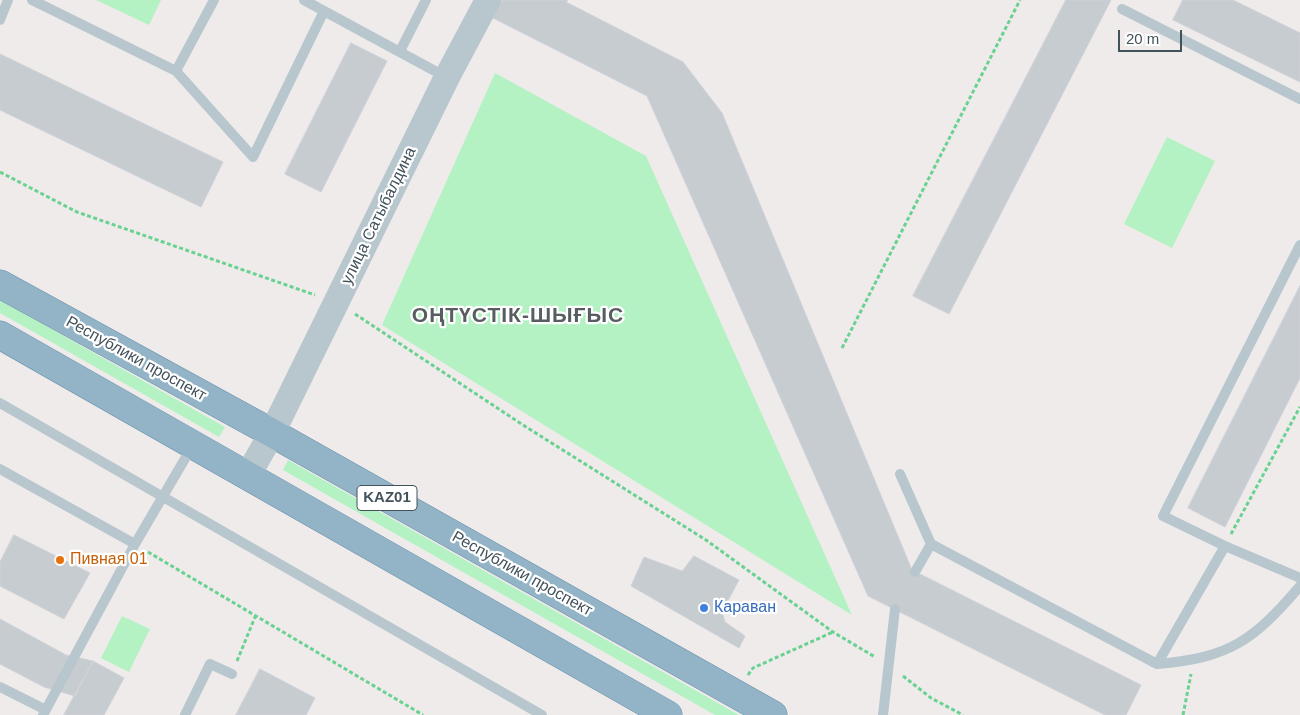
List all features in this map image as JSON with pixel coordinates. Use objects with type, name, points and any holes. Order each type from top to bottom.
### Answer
[{"type":"highway","name":"Республики проспект","points":[[0,284],[272,433],[773,715]]},
{"type":"highway","name":"KАZ01","points":[[0,335],[248,475],[655,712]]},
{"type":"street","name":"улица Сатыбалдина","points":[[272,433],[447,77],[488,0]]},
{"type":"street","points":[[248,475],[272,433]]},
{"type":"lane","points":[[0,20],[8,0]]},
{"type":"lane","points":[[32,0],[176,71],[253,157],[324,11]]},
{"type":"lane","points":[[176,71],[214,0]]},
{"type":"lane","points":[[304,0],[447,77]]},
{"type":"lane","points":[[400,51],[426,0]]},
{"type":"lane","points":[[1122,9],[1300,99]]},
{"type":"lane","points":[[1300,245],[1163,516],[1225,546],[1300,578]]},
{"type":"lane","points":[[0,403],[162,498],[542,715]]},
{"type":"lane","points":[[0,687],[44,713],[135,544],[194,444]]},
{"type":"lane","points":[[0,469],[135,544]]},
{"type":"lane","points":[[900,474],[931,544],[1157,664],[1212,656],[1251,637],[1273,617],[1300,586]]},
{"type":"lane","points":[[915,572],[931,544]]},
{"type":"lane","points":[[1157,664],[1225,546]]},
{"type":"lane","points":[[884,715],[895,610]]},
{"type":"lane","points":[[185,715],[210,664],[232,674]]},
{"type":"path","points":[[842,348],[1020,0]]},
{"type":"path","points":[[0,172],[77,212],[336,303],[523,425],[706,540],[833,632],[890,665],[931,698],[963,715]]},
{"type":"path","points":[[1225,546],[1300,407]]},
{"type":"path","points":[[135,544],[255,617],[423,715]]},
{"type":"path","points":[[232,674],[255,617]]},
{"type":"path","points":[[753,668],[833,632]]},
{"type":"path","points":[[1183,715],[1193,659]]},
{"type":"green space","points":[[96,0],[161,0],[149,25]]},
{"type":"green space","points":[[495,73],[646,156],[852,615],[382,325]]},
{"type":"green space","points":[[1167,137],[1215,161],[1172,248],[1124,224]]},
{"type":"green space","points":[[0,300],[225,427],[219,437],[0,313]]},
{"type":"green space","points":[[288,460],[739,715],[715,715],[283,470]]},
{"type":"green space","points":[[122,616],[150,629],[129,672],[101,658]]},
{"type":"building","points":[[502,0],[568,0],[566,2],[683,62],[722,113],[912,570],[1141,685],[1126,715],[1105,715],[868,596],[647,96],[493,18]]},
{"type":"building","points":[[1066,0],[1111,0],[949,314],[913,296]]},
{"type":"building","points":[[1183,0],[1233,0],[1300,33],[1300,82],[1173,20]]},
{"type":"building","points":[[351,43],[387,61],[321,192],[285,174]]},
{"type":"building","points":[[0,54],[223,162],[201,207],[0,110]]},
{"type":"building","points":[[1300,286],[1300,378],[1225,527],[1188,508]]},
{"type":"building","points":[[14,535],[90,573],[64,619],[0,586],[0,562]]},
{"type":"building","points":[[694,556],[739,580],[722,612],[725,622],[745,636],[739,648],[631,586],[644,557],[682,571]]},
{"type":"building","points":[[0,619],[66,655],[93,661],[75,696],[44,687],[0,664]]},
{"type":"building","points":[[93,661],[124,678],[104,715],[64,715]]},
{"type":"building","points":[[260,669],[315,698],[306,715],[236,715]]},
{"type":"place","name":"Пивная 01","points":[[60,560]]},
{"type":"place","name":"Караван","points":[[704,608]]},
{"type":"district","name":"ОҢТҮСТІК-ШЫҒЫС","points":[[518,316]]}]
